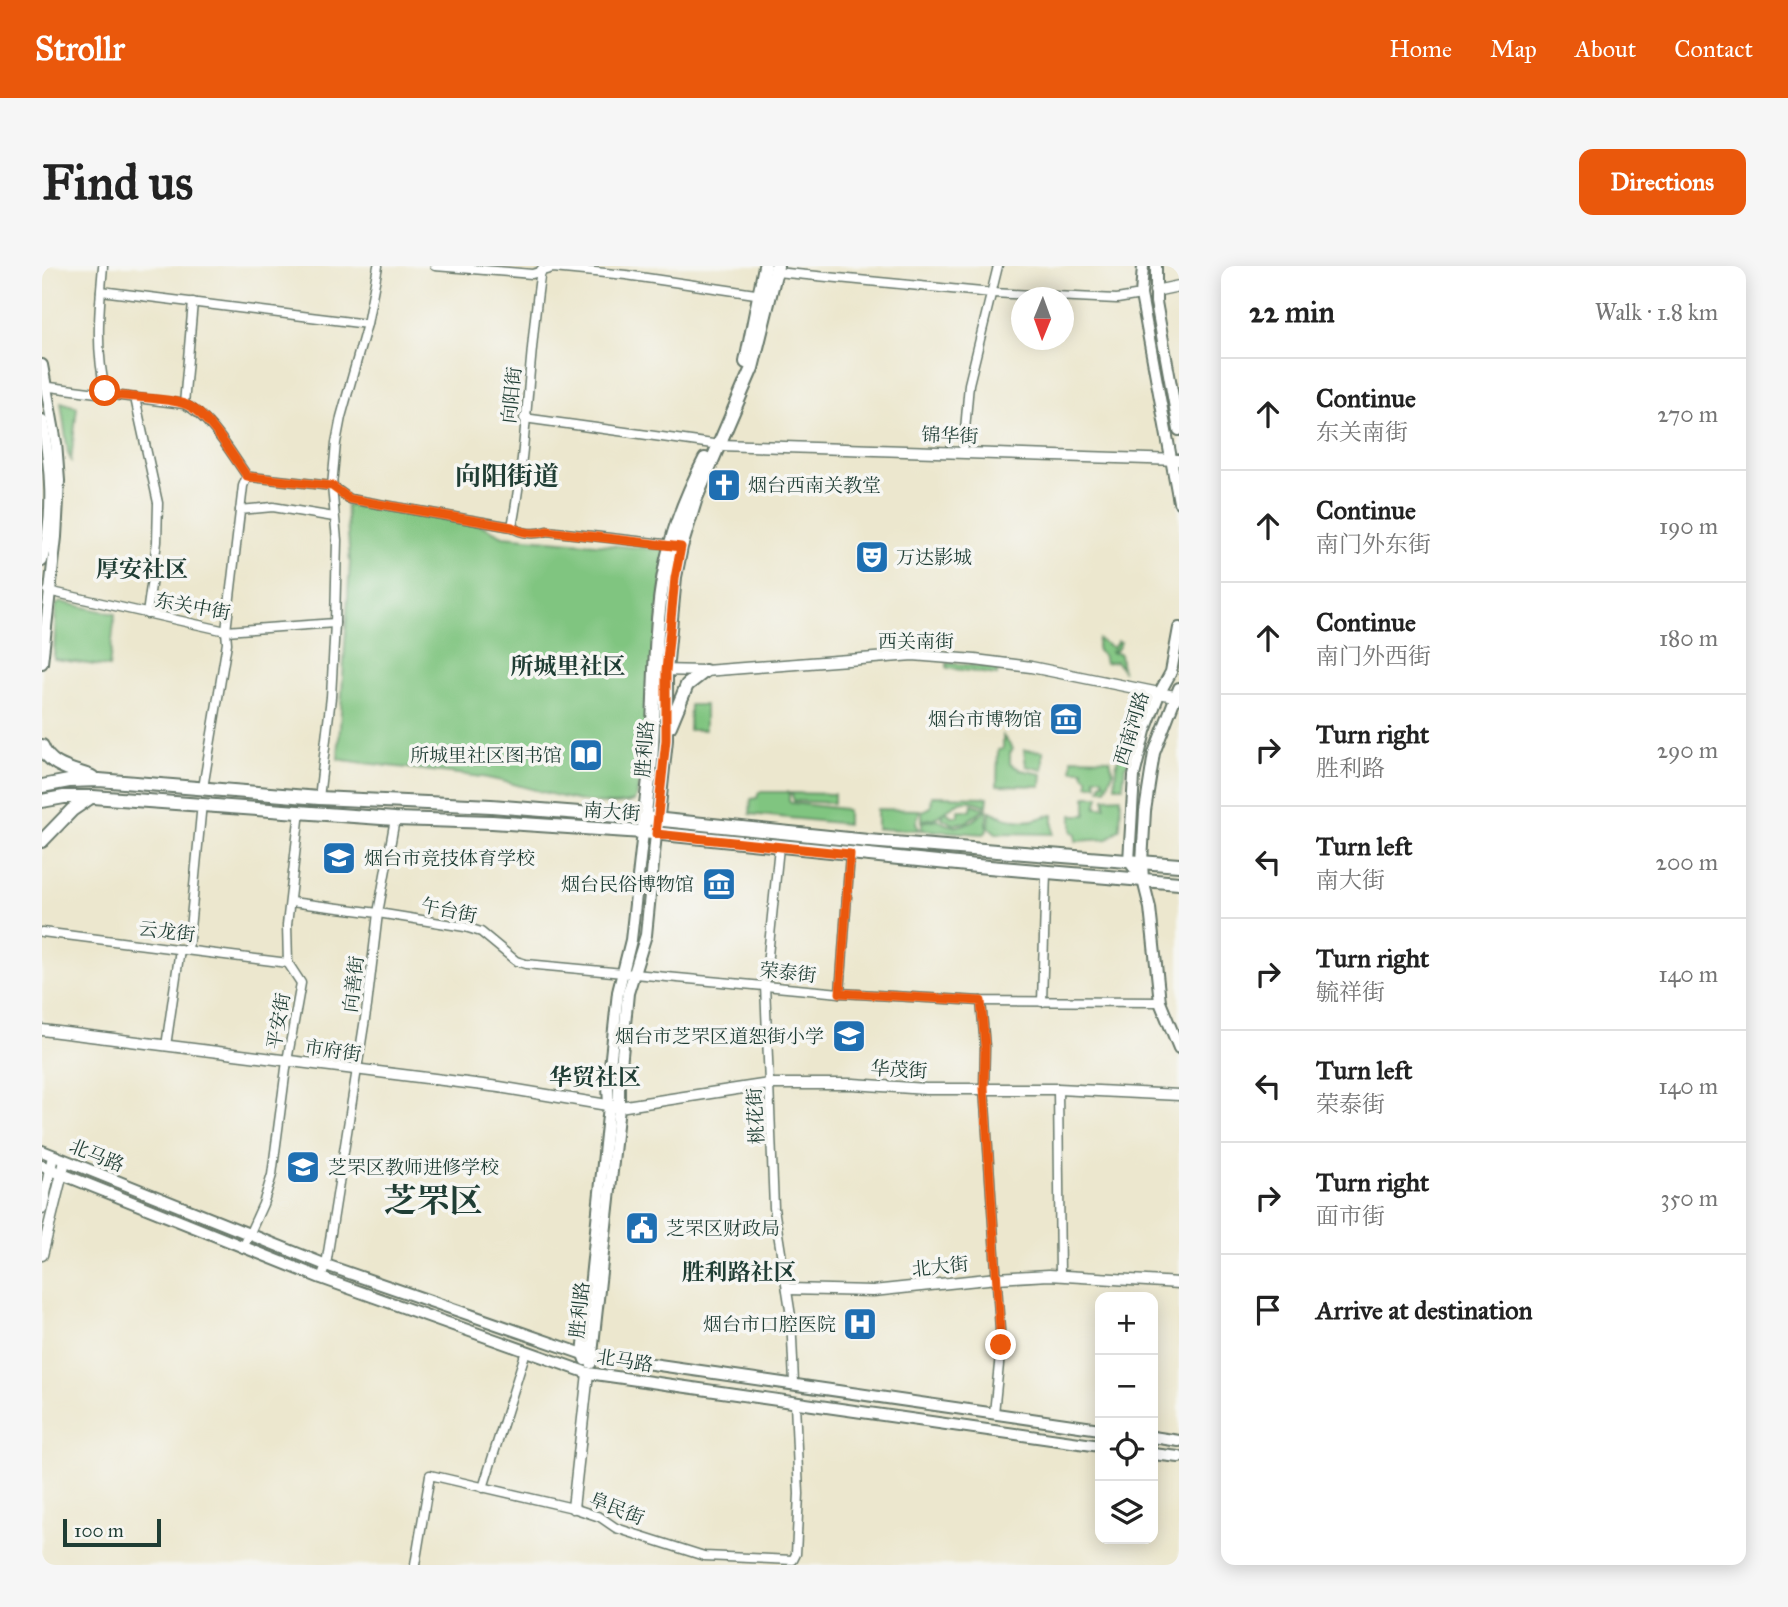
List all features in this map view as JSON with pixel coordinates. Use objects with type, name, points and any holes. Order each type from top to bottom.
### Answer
[{"type":"main road","points":[[1143,266],[1141,295],[1175,460],[1179,502]]},
{"type":"main road","points":[[1156,266],[1155,291],[1179,430]]},
{"type":"main road","name":"胜利路","points":[[588,1373],[614,1106],[619,1087],[631,940],[650,833],[652,746],[660,670],[675,578],[676,545],[716,445],[752,368],[765,295],[773,268]]},
{"type":"main road","points":[[1141,295],[1155,291]]},
{"type":"main road","points":[[42,365],[59,481],[56,537],[45,591],[42,663]]},
{"type":"main road","points":[[42,420],[51,481],[48,537],[42,561]]},
{"type":"main road","name":"西南河路","points":[[1179,628],[1171,672],[1159,694],[1145,731],[1134,776],[1136,862],[1150,908],[1160,1003],[1179,1048]]},
{"type":"main road","name":"胜利路","points":[[651,818],[666,740],[660,670]]},
{"type":"main road","points":[[666,740],[682,693],[691,680],[705,671]]},
{"type":"main road","name":"西南河路","points":[[1136,862],[1154,753],[1178,694]]},
{"type":"main road","points":[[42,746],[54,763],[99,780]]},
{"type":"main road","name":"南大街","points":[[42,786],[69,781],[99,780],[319,798],[491,806],[651,818],[868,841],[1179,865]]},
{"type":"main road","name":"南大街","points":[[42,801],[64,797],[93,797],[395,819],[492,822],[650,833],[1179,883]]},
{"type":"main road","points":[[42,841],[72,810],[93,797]]},
{"type":"main road","name":"北马路","points":[[47,1154],[326,1265],[588,1355],[1095,1428]]},
{"type":"main road","name":"北马路","points":[[46,1168],[321,1278],[588,1373],[1095,1445]]},
{"type":"main road","points":[[1158,1438],[1179,1441]]},
{"type":"main road","points":[[1158,1455],[1179,1457]]},
{"type":"street","points":[[103,266],[98,309],[99,367],[106,394]]},
{"type":"street","points":[[319,798],[331,697],[335,623],[337,540],[332,486],[341,417],[367,324],[378,266]]},
{"type":"street","points":[[435,266],[532,274],[553,268],[626,275],[765,295]]},
{"type":"street","points":[[963,453],[969,384],[998,266]]},
{"type":"street","points":[[773,268],[992,293],[1117,299],[1141,295]]},
{"type":"street","name":"向阳街","points":[[512,527],[522,467],[524,418],[542,269]]},
{"type":"street","points":[[1155,291],[1179,286]]},
{"type":"street","points":[[101,291],[367,324]]},
{"type":"street","points":[[184,404],[193,302]]},
{"type":"street","points":[[44,386],[184,404],[204,419],[247,476],[332,486],[350,499],[512,527],[519,532],[547,531],[676,545]]},
{"type":"street","points":[[135,398],[158,503],[158,542],[147,614]]},
{"type":"street","points":[[524,418],[716,445]]},
{"type":"street","name":"锦华街","points":[[716,445],[1175,460]]},
{"type":"street","points":[[203,789],[227,643],[226,631],[240,510],[247,476]]},
{"type":"street","points":[[240,510],[273,507],[334,517]]},
{"type":"street","name":"东关中街","points":[[45,591],[226,631],[335,623]]},
{"type":"street","name":"西关南街","points":[[660,670],[705,671],[913,655],[1031,667],[1159,694],[1178,694]]},
{"type":"street","points":[[166,1046],[184,949],[202,803]]},
{"type":"street","name":"平安街","points":[[243,1248],[263,1204],[272,1175],[287,1061],[301,983],[288,963],[287,925],[300,811]]},
{"type":"street","name":"向善街","points":[[321,1278],[326,1265],[357,1071],[378,913],[395,819]]},
{"type":"street","name":"桃花街","points":[[779,847],[765,985],[774,1208],[788,1289],[794,1383]]},
{"type":"street","points":[[840,993],[850,854]]},
{"type":"street","points":[[1042,1002],[1046,872]]},
{"type":"street","name":"午台街","points":[[291,902],[466,927],[481,932],[516,961],[526,964],[629,972]]},
{"type":"street","name":"云龙街","points":[[42,932],[288,963]]},
{"type":"street","name":"荣泰街","points":[[629,972],[840,993],[981,1001],[1160,1003]]},
{"type":"street","points":[[981,1001],[1001,1345],[994,1413]]},
{"type":"street","name":"市府街","points":[[42,1030],[499,1087],[614,1106]]},
{"type":"street","name":"华茂街","points":[[614,1106],[769,1084],[1058,1089],[1179,1095]]},
{"type":"street","points":[[1058,1089],[1060,1276]]},
{"type":"street","points":[[42,1203],[47,1154]]},
{"type":"street","points":[[42,1255],[65,1161]]},
{"type":"street","name":"北大街","points":[[788,1289],[873,1291],[997,1278],[1060,1276],[1179,1283]]},
{"type":"street","points":[[483,1488],[526,1351]]},
{"type":"street","name":"胜利路","points":[[573,1507],[588,1373]]},
{"type":"street","name":"阜民街","points":[[415,1565],[430,1475],[573,1507],[600,1517],[616,1528],[704,1556],[793,1560],[796,1554],[799,1494],[795,1403]]},
{"type":"green space","points":[[61,402],[77,407],[71,460],[68,453]]},
{"type":"green space","points":[[346,505],[481,525],[503,536],[666,550],[645,740],[634,801],[599,804],[481,777],[338,759],[350,563]]},
{"type":"green space","points":[[61,602],[115,614],[109,667],[54,659],[56,605]]},
{"type":"green space","points":[[1098,639],[1113,648],[1118,641],[1121,642],[1117,650],[1110,652],[1120,654],[1122,669],[1116,661],[1105,663],[1097,648]]},
{"type":"green space","points":[[947,663],[998,668],[997,675],[947,668]]},
{"type":"green space","points":[[690,705],[705,705],[705,730],[689,730]]},
{"type":"green space","points":[[1003,736],[1013,749],[1010,753],[1010,764],[1021,770],[1042,774],[1041,786],[997,785],[998,750],[1003,749]]},
{"type":"green space","points":[[1123,741],[1134,744],[1125,766],[1123,786],[1115,786],[1116,767]]},
{"type":"green space","points":[[1024,750],[1043,751],[1043,770],[1026,766]]},
{"type":"green space","points":[[1072,758],[1110,759],[1113,772],[1106,789],[1100,789],[1102,782],[1105,782],[1101,777],[1095,778],[1097,785],[1088,785],[1088,778],[1083,770],[1072,770]]},
{"type":"green space","points":[[759,792],[789,792],[789,800],[792,803],[844,809],[847,811],[847,824],[750,814],[751,799],[757,798]]},
{"type":"green space","points":[[791,793],[834,794],[834,803],[794,801]]},
{"type":"green space","points":[[932,796],[988,797],[987,806],[966,801],[931,819],[922,820],[922,811],[931,807]]},
{"type":"green space","points":[[1086,796],[1099,796],[1096,807],[1105,807],[1105,798],[1121,797],[1120,828],[1108,839],[1076,841],[1076,833],[1072,832],[1072,815],[1086,815]]},
{"type":"green space","points":[[972,804],[985,808],[966,822],[952,824],[941,817],[946,811],[951,816],[958,816],[958,810],[971,810]]},
{"type":"green space","points":[[877,809],[920,810],[916,823],[920,830],[877,829]]},
{"type":"green space","points":[[987,809],[987,831],[984,834],[922,830],[922,822],[938,819],[951,826],[958,826],[976,818]]},
{"type":"green space","points":[[990,811],[1019,821],[1053,815],[1053,834],[996,833],[989,827]]},
{"type":"place","name":"烟台西南关教堂","points":[[724,485]]},
{"type":"place","name":"万达影城","points":[[872,557]]},
{"type":"place","name":"烟台市博物馆","points":[[1066,719]]},
{"type":"place","name":"所城里社区图书馆","points":[[586,755]]},
{"type":"place","name":"烟台市竞技体育学校","points":[[339,858]]},
{"type":"place","name":"烟台民俗博物馆","points":[[719,884]]},
{"type":"place","name":"烟台市芝罘区道恕街小学","points":[[849,1036]]},
{"type":"place","name":"芝罘区教师进修学校","points":[[303,1167]]},
{"type":"place","name":"芝罘区财政局","points":[[642,1228]]},
{"type":"place","name":"烟台市口腔医院","points":[[860,1324]]},
{"type":"district","name":"向阳街道","points":[[507,476]]},
{"type":"district","name":"厚安社区","points":[[142,569]]},
{"type":"district","name":"所城里社区","points":[[568,666]]},
{"type":"district","name":"华贸社区","points":[[595,1077]]},
{"type":"district","name":"芝罘区","points":[[433,1200]]},
{"type":"district","name":"胜利路社区","points":[[739,1272]]},
{"type":"route","points":[[105,391],[106,394],[177,402],[192,408],[232,454],[247,476],[332,486],[350,499],[512,527],[519,532],[547,531],[681,547],[675,578],[666,671],[666,740],[656,834],[850,854],[840,993],[981,1001],[1001,1345]]}]
